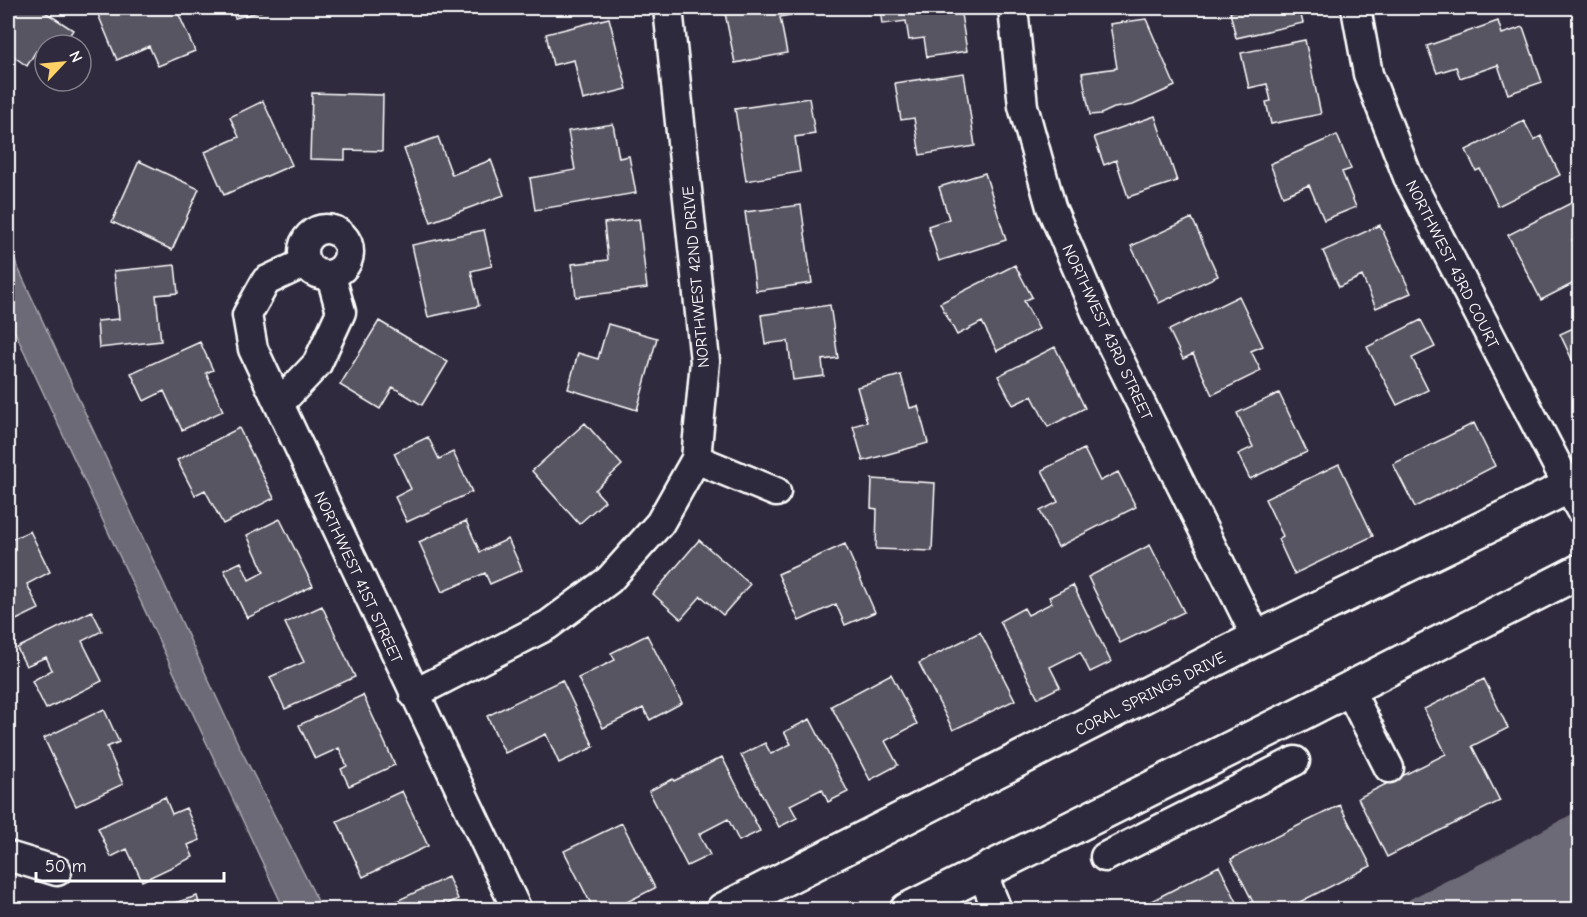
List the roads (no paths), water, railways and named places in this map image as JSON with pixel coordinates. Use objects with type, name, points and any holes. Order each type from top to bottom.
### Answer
[{"type":"main road","name":"CORAL SPRINGS DRIVE","points":[[723,909],[1257,638],[1576,492]]},
{"type":"main road","points":[[907,909],[1350,689],[1580,571]]},
{"type":"street","name":"NORTHWEST 42ND DRIVE","points":[[414,694],[548,625],[609,580],[660,523],[696,459],[705,361],[668,8]]},
{"type":"street","name":"NORTHWEST 43RD STREET","points":[[1013,8],[1023,106],[1051,207],[1098,317],[1257,638]]},
{"type":"street","name":"NORTHWEST 43RD COURT","points":[[1356,8],[1368,74],[1408,177],[1576,492]]},
{"type":"street","points":[[318,230],[333,230],[345,239],[349,254],[344,268],[331,276],[316,274],[304,263],[303,247],[310,234],[318,230]]},
{"type":"street","name":"NORTHWEST 41ST STREET","points":[[304,263],[266,281],[247,315],[253,349],[517,909]]},
{"type":"street","points":[[279,404],[317,364],[341,312],[331,276]]},
{"type":"street","points":[[696,459],[776,492]]},
{"type":"street","points":[[1350,689],[1389,768]]},
{"type":"street","points":[[1105,857],[1295,761]]},
{"type":"street","points":[[1186,770],[1204,806]]},
{"type":"street","points":[[8,856],[57,871]]},
{"type":"street","points":[[982,872],[997,909]]},
{"type":"waterway","points":[[1418,910],[1580,825]]}]
